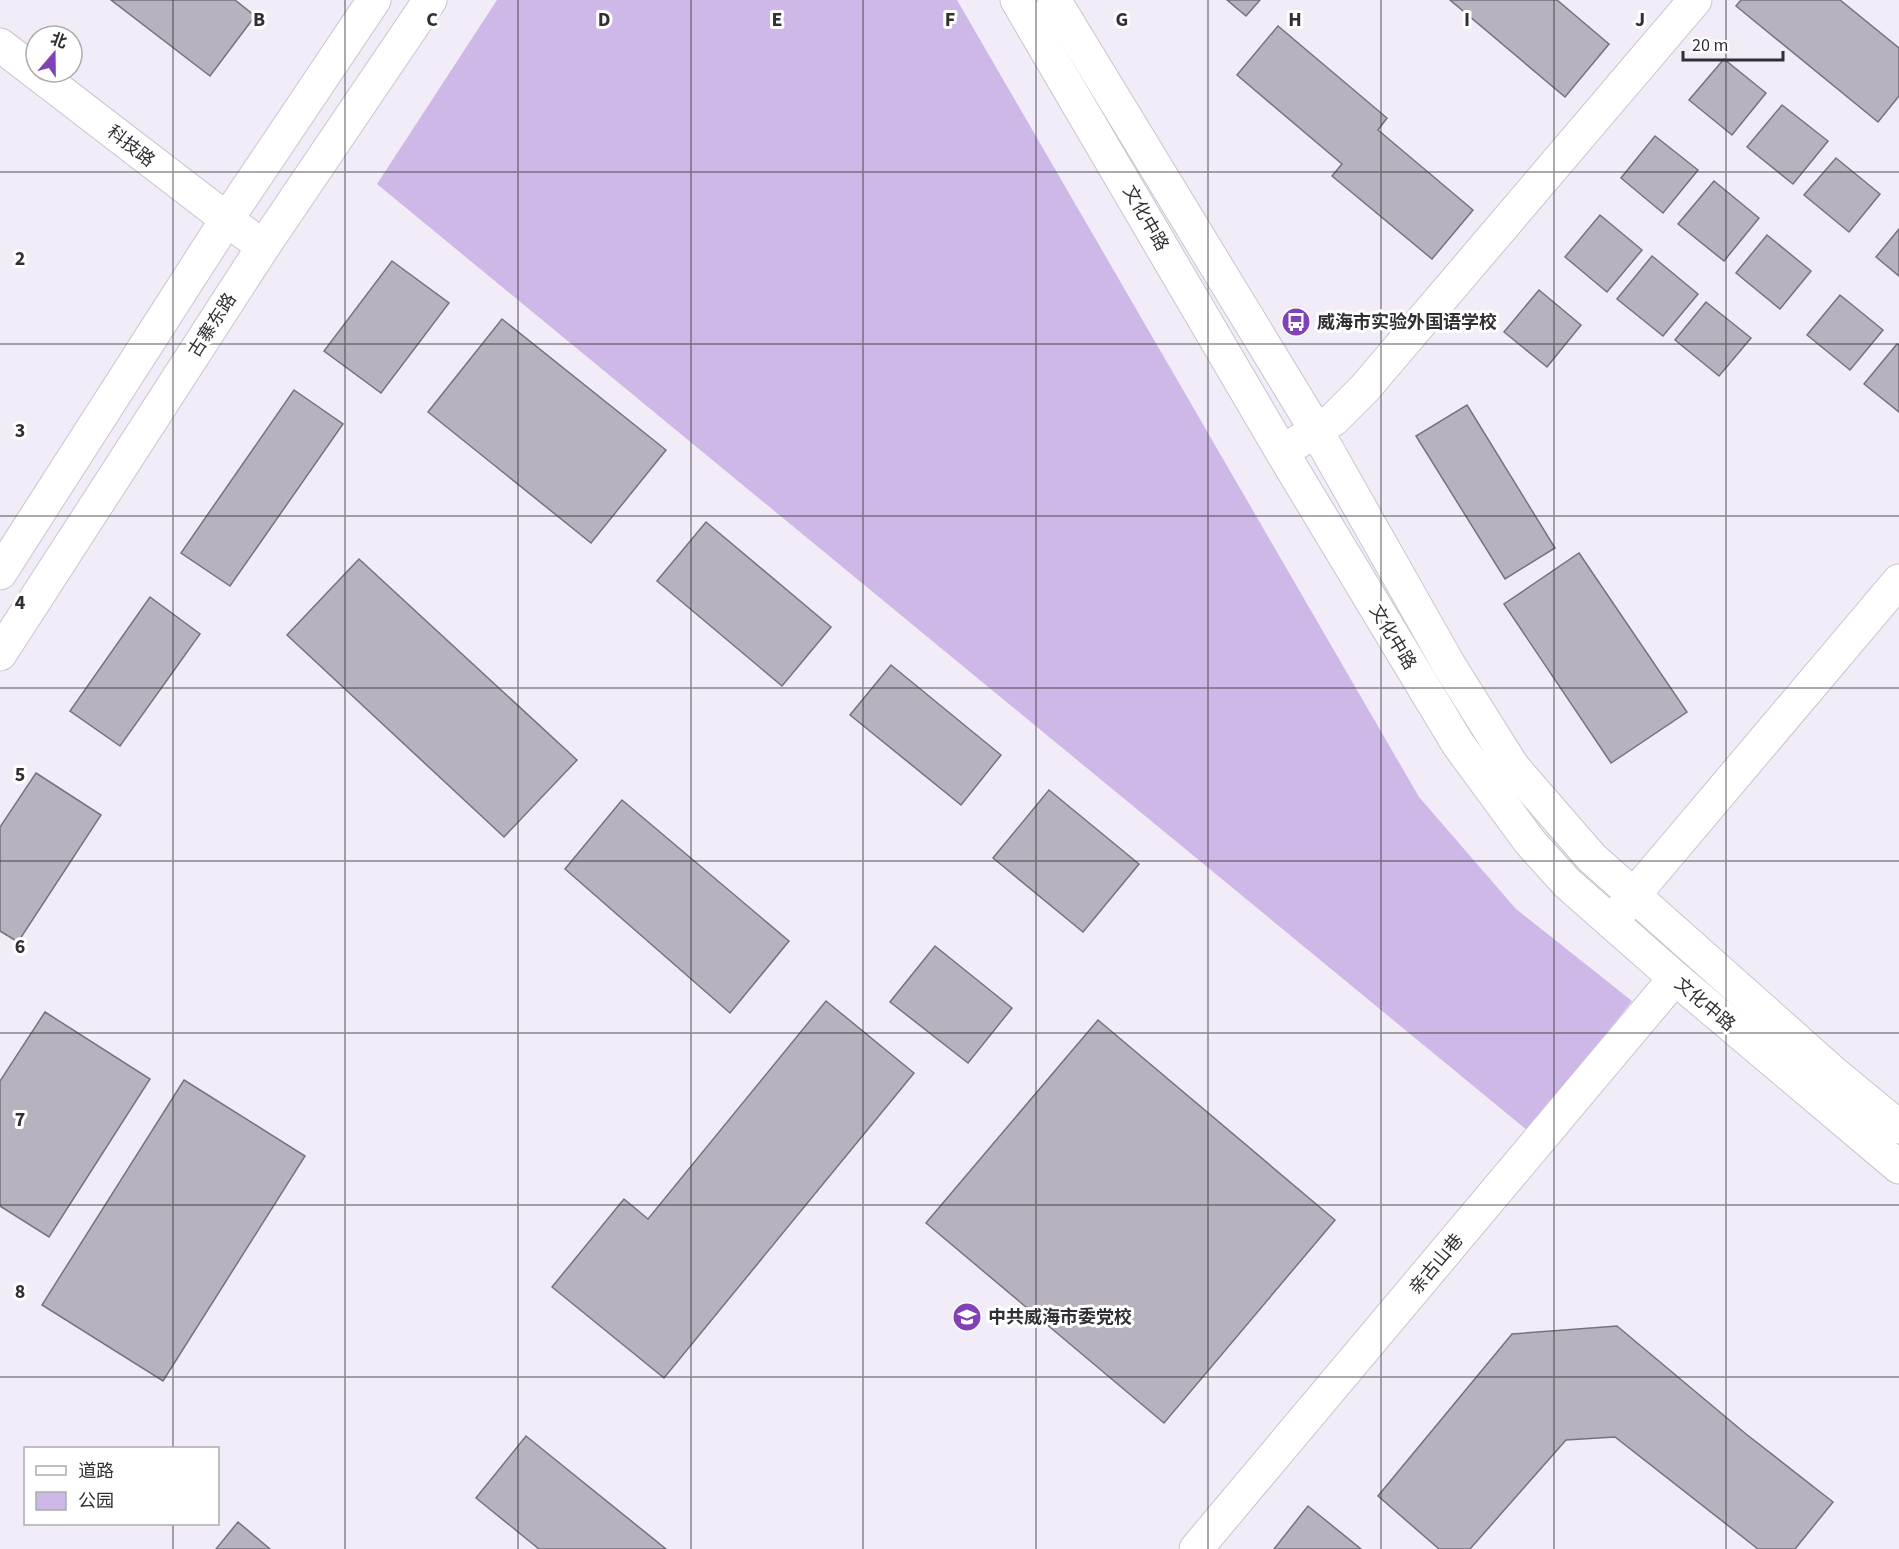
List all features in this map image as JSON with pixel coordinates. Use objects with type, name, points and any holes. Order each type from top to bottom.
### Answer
[{"type":"main road","points":[[0,573],[227,219],[375,0]]},
{"type":"main road","name":"古寨东路","points":[[0,654],[263,247],[430,0]]},
{"type":"main road","name":"文化中路","points":[[1017,0],[1282,452],[1458,744],[1530,842],[1567,883],[1611,922],[1899,1167]]},
{"type":"main road","points":[[1054,0],[1316,430],[1449,665],[1513,767],[1592,858],[1836,1075],[1899,1127]]},
{"type":"main road","points":[[1282,452],[1334,419],[1365,388],[1695,0]]},
{"type":"main road","name":"科技路","points":[[0,45],[263,247]]},
{"type":"main road","points":[[1611,922],[1899,581]]},
{"type":"main road","name":"亲古山巷","points":[[1196,1549],[1675,978]]},
{"type":"green space","points":[[497,0],[957,0],[1419,797],[1516,909],[1632,1001],[1528,1131],[377,184]]},
{"type":"building","points":[[111,0],[235,0],[255,16],[210,76]]},
{"type":"building","points":[[1227,0],[1260,0],[1246,16]]},
{"type":"building","points":[[1450,0],[1557,0],[1609,44],[1565,97]]},
{"type":"building","points":[[1741,0],[1840,0],[1899,48],[1899,96],[1878,122],[1736,6]]},
{"type":"building","points":[[1278,26],[1387,118],[1378,130],[1473,210],[1432,259],[1332,176],[1342,164],[1237,75]]},
{"type":"building","points":[[1724,59],[1766,93],[1732,135],[1689,100]]},
{"type":"building","points":[[1782,105],[1828,141],[1793,184],[1747,147]]},
{"type":"building","points":[[1655,136],[1698,170],[1663,213],[1621,178]]},
{"type":"building","points":[[1836,158],[1880,194],[1849,232],[1804,195]]},
{"type":"building","points":[[1714,181],[1759,218],[1724,261],[1678,224]]},
{"type":"building","points":[[1600,215],[1642,250],[1607,292],[1565,257]]},
{"type":"building","points":[[1899,229],[1899,276],[1876,257]]},
{"type":"building","points":[[1767,235],[1811,271],[1780,309],[1736,273]]},
{"type":"building","points":[[1652,256],[1698,294],[1663,336],[1617,299]]},
{"type":"building","points":[[392,261],[449,303],[381,393],[324,351]]},
{"type":"building","points":[[1539,290],[1581,325],[1547,367],[1504,332]]},
{"type":"building","points":[[1840,295],[1883,330],[1850,370],[1807,335]]},
{"type":"building","points":[[1706,302],[1751,338],[1719,376],[1675,340]]},
{"type":"building","points":[[502,319],[666,450],[591,543],[428,412]]},
{"type":"building","points":[[1897,344],[1899,345],[1899,412],[1864,384]]},
{"type":"building","points":[[294,390],[343,424],[230,586],[181,553]]},
{"type":"building","points":[[1467,405],[1555,548],[1505,579],[1416,436]]},
{"type":"building","points":[[706,522],[831,627],[782,686],[657,581]]},
{"type":"building","points":[[1579,553],[1687,712],[1611,763],[1504,604]]},
{"type":"building","points":[[359,559],[577,760],[504,837],[287,635]]},
{"type":"building","points":[[150,597],[200,634],[120,746],[70,711]]},
{"type":"building","points":[[891,665],[1001,755],[961,805],[850,715]]},
{"type":"building","points":[[36,773],[101,815],[18,942],[0,931],[0,827]]},
{"type":"building","points":[[1049,790],[1139,864],[1083,932],[993,858]]},
{"type":"building","points":[[622,800],[789,941],[730,1013],[565,869]]},
{"type":"building","points":[[935,946],[1012,1008],[968,1063],[890,1002]]},
{"type":"building","points":[[826,1001],[914,1073],[664,1378],[552,1287],[624,1199],[648,1219]]},
{"type":"building","points":[[45,1012],[150,1079],[49,1237],[0,1206],[0,1081]]},
{"type":"building","points":[[1098,1020],[1335,1220],[1164,1423],[926,1223]]},
{"type":"building","points":[[184,1080],[305,1156],[163,1381],[42,1305]]},
{"type":"building","points":[[1617,1326],[1746,1434],[1833,1502],[1795,1549],[1758,1549],[1615,1437],[1566,1440],[1470,1549],[1439,1549],[1378,1496],[1512,1334]]},
{"type":"building","points":[[526,1436],[666,1549],[539,1549],[476,1498]]},
{"type":"building","points":[[1308,1506],[1361,1549],[1274,1549]]},
{"type":"building","points":[[238,1522],[270,1549],[216,1549]]},
{"type":"place","name":"威海市实验外国语学校","points":[[1296,322]]},
{"type":"place","name":"中共威海市委党校","points":[[967,1317]]}]
